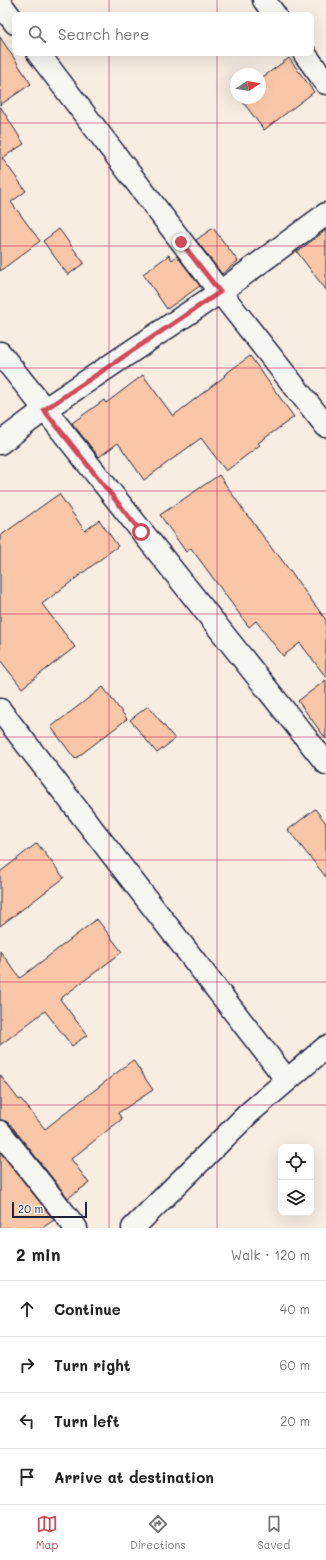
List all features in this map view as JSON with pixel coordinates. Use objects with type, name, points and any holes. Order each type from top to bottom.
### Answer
[{"type":"street","points":[[264,0],[273,12]]},
{"type":"street","points":[[0,3],[12,19]]},
{"type":"street","points":[[40,56],[220,292],[326,426]]},
{"type":"street","points":[[306,56],[326,82]]},
{"type":"street","points":[[0,443],[44,410],[220,292],[326,214]]},
{"type":"street","points":[[0,353],[326,763]]},
{"type":"street","points":[[0,710],[287,1080]]},
{"type":"street","points":[[133,1228],[249,1113],[326,1047]]},
{"type":"street","points":[[0,1132],[76,1228]]},
{"type":"building","points":[[0,37],[31,84],[0,105]]},
{"type":"building","points":[[289,58],[314,92],[264,130],[244,104],[266,104],[266,75]]},
{"type":"building","points":[[0,106],[24,144],[2,158],[26,191],[11,202],[40,241],[0,271]]},
{"type":"building","points":[[213,228],[238,261],[222,274],[196,240]]},
{"type":"building","points":[[59,229],[84,263],[68,275],[43,241]]},
{"type":"building","points":[[326,230],[326,290],[297,252]]},
{"type":"building","points":[[169,255],[172,260],[177,256],[200,286],[167,309],[143,274]]},
{"type":"building","points":[[250,356],[294,417],[258,443],[260,445],[226,471],[201,438],[144,480],[118,443],[99,457],[72,423],[104,400],[106,403],[143,375],[173,416]]},
{"type":"building","points":[[219,475],[249,518],[326,620],[326,677],[300,643],[283,656],[256,621],[249,627],[191,548],[186,552],[160,515]]},
{"type":"building","points":[[59,494],[85,531],[99,520],[118,546],[42,604],[75,647],[22,688],[0,660],[0,536]]},
{"type":"building","points":[[326,680],[326,739],[298,701]]},
{"type":"building","points":[[103,687],[127,719],[75,759],[51,727]]},
{"type":"building","points":[[148,706],[175,739],[157,753],[130,720]]},
{"type":"building","points":[[315,809],[326,823],[326,877],[288,830]]},
{"type":"building","points":[[37,843],[64,878],[0,926],[0,872]]},
{"type":"building","points":[[97,919],[122,952],[60,999],[87,1035],[72,1046],[45,1011],[0,1045],[0,951],[20,978]]},
{"type":"building","points":[[133,1060],[153,1090],[118,1113],[122,1119],[71,1159],[89,1183],[68,1198],[10,1124],[0,1120],[0,1075],[19,1100],[21,1099],[45,1129]]},
{"type":"building","points":[[0,1152],[54,1220],[42,1228],[0,1228]]},
{"type":"route","points":[[141,532],[44,410],[220,292],[181,242]]}]
